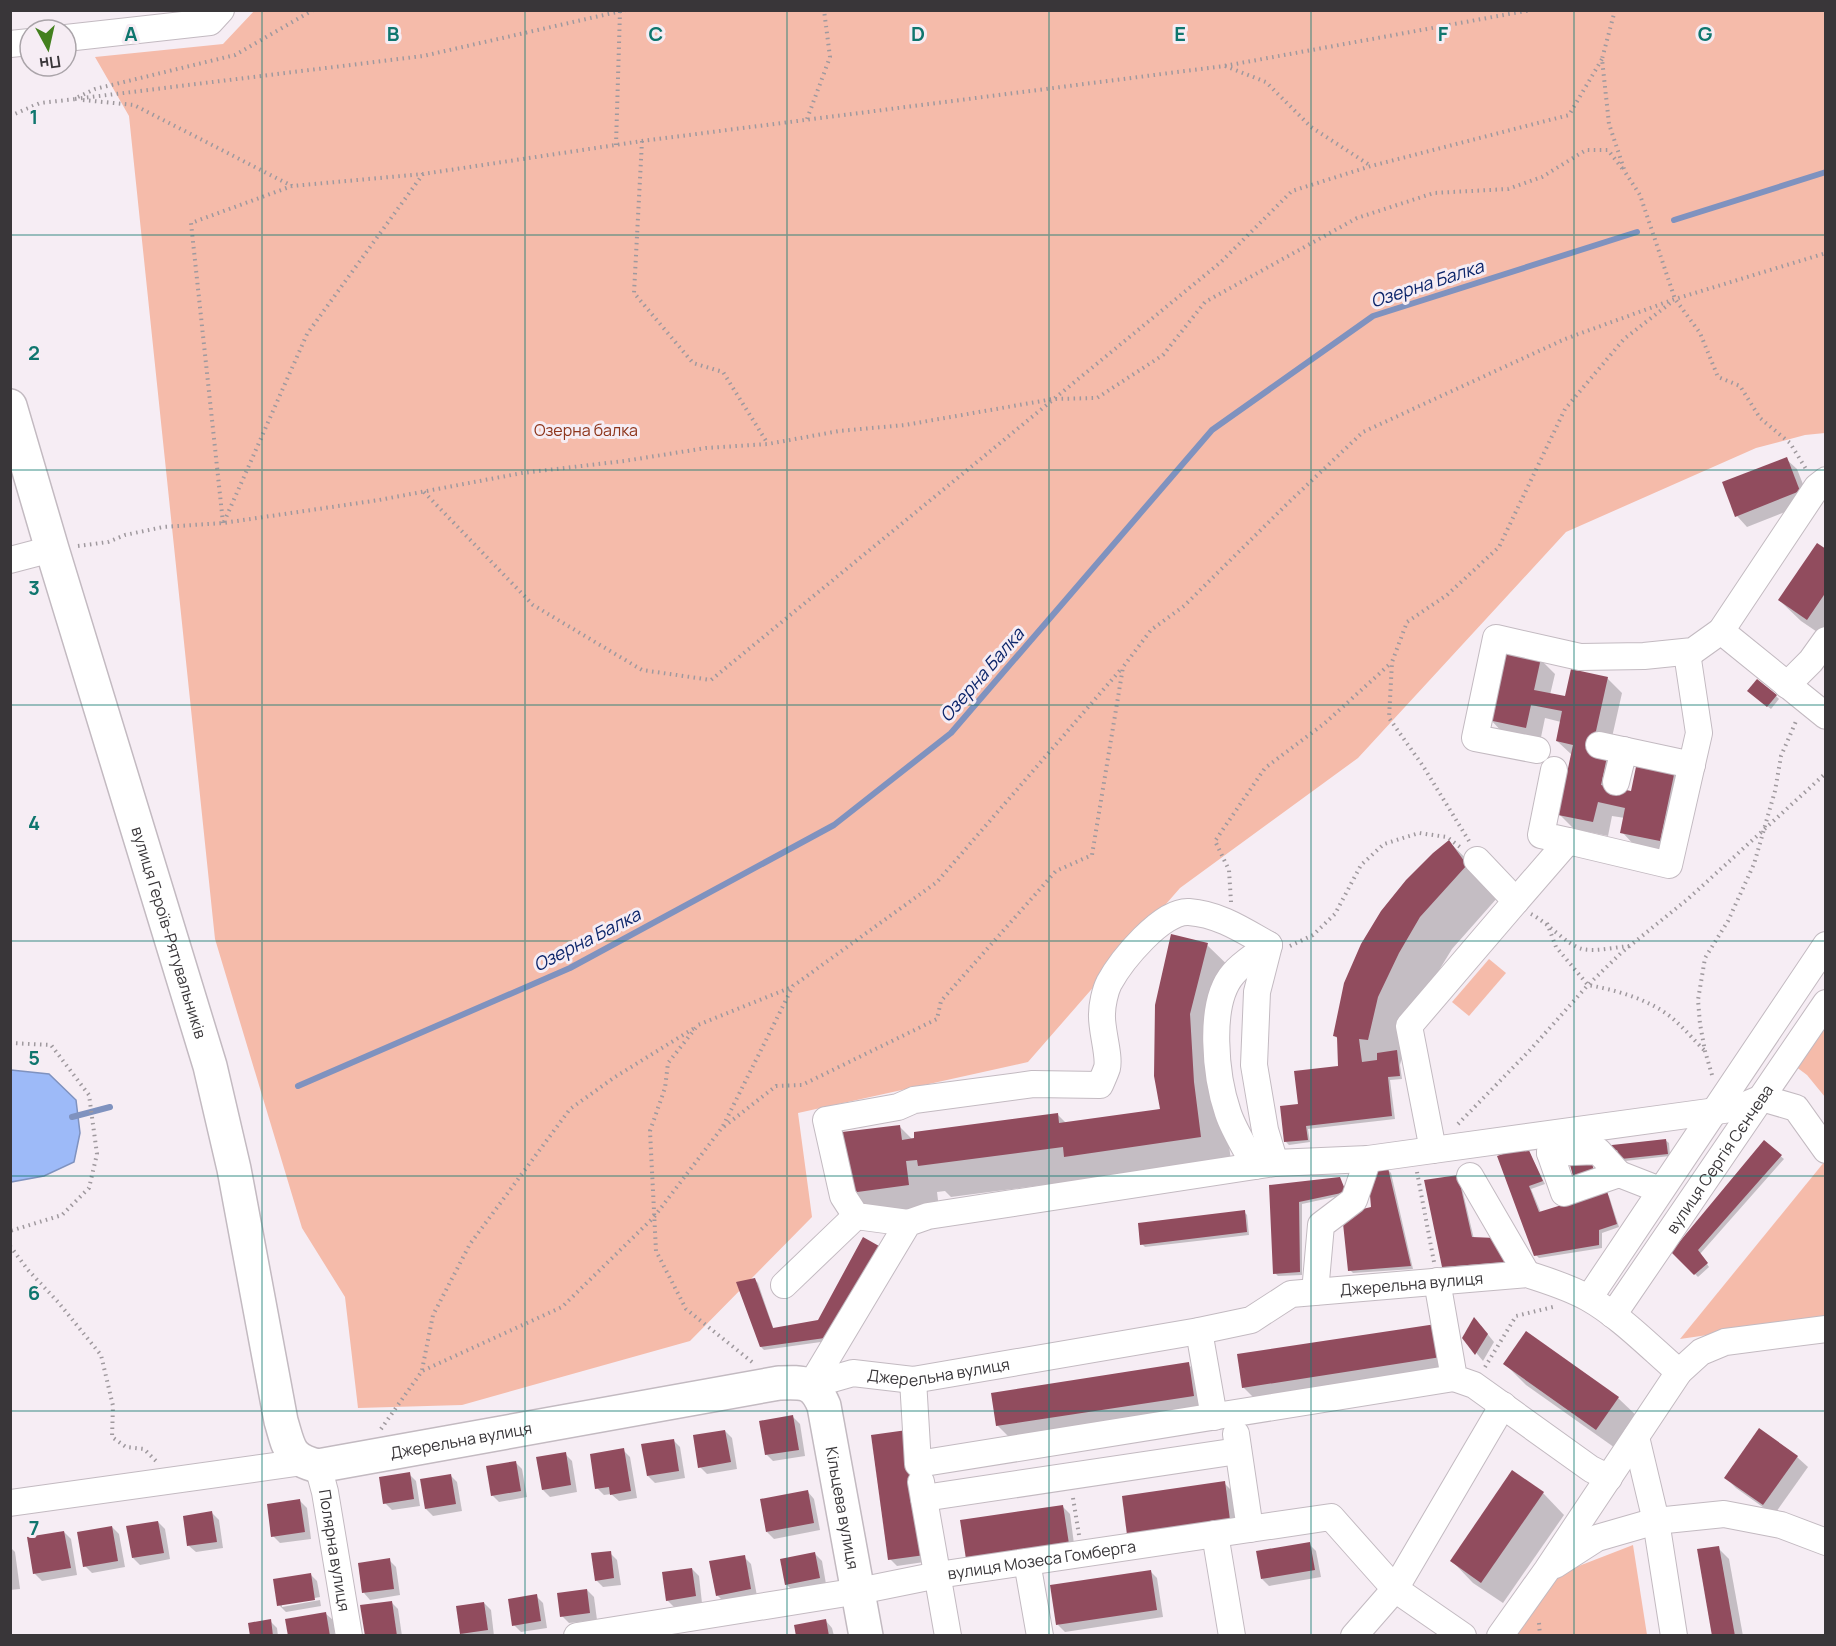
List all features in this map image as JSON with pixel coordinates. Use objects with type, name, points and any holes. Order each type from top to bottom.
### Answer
[{"type":"main road","name":"вулиця Героїв-Рятувальників","points":[[10,406],[51,549],[210,1066],[234,1169],[281,1421],[290,1450],[311,1464]]},
{"type":"main road","name":"Джерельна вулиця","points":[[311,1464],[360,1459],[779,1383],[811,1385]]},
{"type":"main road","name":"Кільцева вулиця","points":[[811,1385],[819,1393],[824,1406],[866,1635]]},
{"type":"street","points":[[78,37],[210,22],[220,11]]},
{"type":"street","points":[[1537,750],[1475,738],[1496,638],[1580,657],[1644,656],[1693,651],[1721,631],[1821,484]]},
{"type":"street","points":[[10,560],[51,549]]},
{"type":"street","points":[[1721,631],[1808,702]]},
{"type":"street","points":[[1808,702],[1811,661],[1826,640]]},
{"type":"street","points":[[1554,770],[1541,835],[1669,865],[1699,733],[1687,652]]},
{"type":"street","points":[[1808,702],[1811,661]]},
{"type":"street","points":[[1616,782],[1612,748],[1692,765]]},
{"type":"street","points":[[1423,1151],[1409,1026],[1568,842]]},
{"type":"street","points":[[1477,860],[1513,905]]},
{"type":"street","points":[[1269,945],[1226,921],[1188,912],[1164,921],[1140,942],[1120,965],[1108,985],[1102,1013],[1107,1067],[1100,1085],[1033,1084],[915,1100],[898,1107],[826,1120],[843,1196],[856,1216],[908,1223],[928,1216],[1265,1164],[1368,1159],[1423,1151],[1552,1143],[1738,1108],[1762,1098],[1796,1108],[1826,1150]]},
{"type":"street","points":[[1265,1164],[1265,1130],[1254,1065],[1257,992],[1269,945]]},
{"type":"street","points":[[1265,1164],[1228,1113],[1218,1068],[1217,1026],[1221,994],[1233,974],[1269,945]]},
{"type":"street","points":[[1589,1298],[1826,945]]},
{"type":"street","name":"вулиця Сергія Сєнчева","points":[[1613,1315],[1826,1003]]},
{"type":"street","points":[[1552,1143],[1564,1193],[1618,1174]]},
{"type":"street","points":[[1552,1143],[1598,1151],[1618,1174],[1660,1190]]},
{"type":"street","points":[[1315,1292],[1321,1225],[1353,1200],[1368,1159]]},
{"type":"street","points":[[1470,1176],[1527,1275]]},
{"type":"street","points":[[784,1285],[856,1216]]},
{"type":"street","points":[[811,1385],[908,1223]]},
{"type":"street","name":"Джерельна вулиця","points":[[811,1385],[853,1373],[913,1380],[1199,1331],[1251,1320],[1291,1294],[1527,1275],[1560,1284],[1589,1298],[1613,1315],[1679,1372]]},
{"type":"street","points":[[1437,1281],[1464,1382]]},
{"type":"street","points":[[1500,1635],[1547,1570],[1679,1372],[1701,1352],[1725,1342],[1826,1329]]},
{"type":"street","points":[[1199,1331],[1223,1415],[1238,1451],[1250,1529]]},
{"type":"street","points":[[913,1380],[918,1464],[948,1635]]},
{"type":"street","points":[[918,1464],[1223,1415],[1464,1382],[1503,1405],[1591,1469],[1609,1478]]},
{"type":"street","points":[[1354,1635],[1395,1589],[1503,1405]]},
{"type":"street","points":[[1636,1437],[1656,1521],[1674,1635]]},
{"type":"street","points":[[924,1498],[1238,1451]]},
{"type":"street","name":"Джерельна вулиця","points":[[10,1503],[311,1464]]},
{"type":"street","name":"Полярна вулиця","points":[[311,1464],[325,1492],[349,1635]]},
{"type":"street","points":[[1547,1570],[1597,1538],[1656,1521],[1724,1514],[1781,1525],[1826,1542]]},
{"type":"street","name":"вулиця Мозеса Гомберга","points":[[578,1635],[859,1591],[938,1575],[1331,1517],[1395,1589],[1463,1635]]},
{"type":"street","points":[[1215,1534],[1232,1635]]},
{"type":"street","points":[[1027,1562],[1040,1635]]},
{"type":"path","points":[[75,99],[95,89],[235,55],[313,10]]},
{"type":"path","points":[[10,116],[40,103],[423,56],[626,10]]},
{"type":"path","points":[[807,120],[830,57],[824,10]]},
{"type":"path","points":[[223,523],[191,223],[292,186],[423,174],[642,141],[1224,66],[1532,10]]},
{"type":"path","points":[[423,492],[533,605],[642,670],[711,680],[1221,262],[1292,191],[1371,166],[1569,115],[1602,59],[1615,10]]},
{"type":"path","points":[[616,145],[620,11]]},
{"type":"path","points":[[1602,59],[1609,124],[1625,172]]},
{"type":"path","points":[[1224,66],[1266,81],[1311,127],[1371,166]]},
{"type":"path","points":[[75,99],[134,105],[292,186]]},
{"type":"path","points":[[642,141],[634,293],[693,363],[723,372],[768,444]]},
{"type":"path","points":[[51,549],[108,542],[125,535],[163,527],[223,523],[423,492],[522,473],[624,461],[706,448],[768,444],[839,431],[905,425],[1053,399],[1097,398],[1163,355],[1205,302],[1358,218],[1434,193],[1508,189],[1542,177],[1586,150],[1608,150],[1641,195],[1676,299],[1700,333],[1718,377],[1740,386],[1760,418],[1790,443],[1821,484]]},
{"type":"path","points":[[223,523],[306,334],[423,174]]},
{"type":"path","points":[[360,1459],[422,1371],[434,1315],[470,1244],[570,1109],[615,1077],[698,1025],[793,986],[937,882],[1123,667],[1151,630],[1184,606],[1364,432],[1565,339],[1676,299],[1826,253]]},
{"type":"path","points":[[1477,860],[1465,833],[1423,766],[1389,718],[1392,662],[1407,622],[1447,595],[1499,547],[1565,409],[1624,339],[1676,299]]},
{"type":"path","points":[[1226,921],[1232,910],[1229,870],[1215,841],[1265,768],[1325,723],[1392,662]]},
{"type":"path","points":[[721,1129],[776,1086],[802,1085],[937,1019],[942,1001],[1056,871],[1092,855],[1123,667]]},
{"type":"path","points":[[1715,1111],[1712,1106],[1714,1082],[1705,1051],[1698,1000],[1705,958],[1728,921],[1754,864],[1775,791],[1781,756],[1808,702]]},
{"type":"path","points":[[1437,1281],[1423,1151],[1531,1049],[1588,985],[1630,946],[1689,898],[1826,772]]},
{"type":"path","points":[[1269,945],[1291,946],[1313,935],[1335,914],[1361,865],[1384,844],[1419,833],[1447,837],[1477,860]]},
{"type":"path","points":[[1513,905],[1547,923],[1581,949],[1630,946]]},
{"type":"path","points":[[1547,923],[1556,947],[1588,985],[1647,1002],[1671,1017],[1705,1051]]},
{"type":"path","points":[[422,1371],[562,1307],[654,1217],[721,1129],[793,986]]},
{"type":"path","points":[[698,1025],[668,1064],[664,1088],[650,1131],[656,1251],[686,1309],[779,1383]]},
{"type":"path","points":[[10,1043],[51,1045],[89,1095],[97,1154],[89,1188],[62,1215],[10,1231]]},
{"type":"path","points":[[10,1246],[100,1355],[113,1406],[112,1437],[126,1447],[144,1449],[157,1462]]},
{"type":"path","points":[[1464,1382],[1516,1316],[1589,1298]]},
{"type":"path","points":[[1070,1476],[1082,1553]]},
{"type":"path","points":[[1539,1623],[1539,1635]]},
{"type":"green space","name":"Озерна балка","points":[[255,10],[1825,11],[1825,433],[1805,435],[1756,448],[1566,532],[1358,758],[1180,888],[1028,1062],[798,1113],[812,1217],[690,1341],[462,1405],[358,1408],[345,1297],[302,1228],[215,939],[129,116],[95,57],[223,44]]},
{"type":"green space","points":[[1489,959],[1506,973],[1469,1016],[1452,1002]]},
{"type":"green space","points":[[1825,1024],[1825,1097],[1807,1075],[1795,1066]]},
{"type":"green space","points":[[1825,1161],[1825,1318],[1680,1339]]},
{"type":"green space","points":[[1633,1545],[1647,1635],[1514,1636],[1553,1576]]},
{"type":"water","points":[[11,1070],[49,1074],[76,1100],[80,1133],[74,1162],[44,1176],[11,1182]]},
{"type":"building","points":[[1787,457],[1800,491],[1735,517],[1722,482]]},
{"type":"building","points":[[1817,543],[1826,549],[1826,592],[1807,620],[1778,600]]},
{"type":"building","points":[[1503,650],[1541,658],[1534,690],[1565,696],[1571,669],[1608,677],[1592,749],[1608,752],[1601,785],[1631,791],[1637,762],[1675,770],[1660,841],[1620,833],[1625,808],[1598,802],[1593,822],[1558,815],[1573,745],[1556,741],[1562,711],[1531,705],[1526,728],[1488,720]]},
{"type":"building","points":[[1757,679],[1777,695],[1767,707],[1747,691]]},
{"type":"building","points":[[1449,840],[1467,865],[1420,917],[1399,953],[1378,997],[1368,1040],[1359,1039],[1362,1062],[1377,1060],[1377,1053],[1397,1050],[1400,1076],[1388,1077],[1392,1116],[1306,1126],[1308,1140],[1284,1142],[1280,1106],[1298,1104],[1294,1071],[1338,1066],[1337,1037],[1333,1036],[1344,983],[1361,944],[1381,911],[1406,880]]},
{"type":"building","points":[[1171,934],[1208,943],[1190,1014],[1194,1082],[1201,1137],[1064,1157],[1063,1147],[918,1166],[917,1160],[906,1161],[909,1185],[850,1193],[842,1132],[900,1125],[902,1140],[914,1138],[914,1132],[1058,1113],[1059,1123],[1160,1109],[1154,1076],[1155,1005]]},
{"type":"building","points":[[1666,1139],[1668,1154],[1621,1159],[1617,1150],[1604,1152],[1603,1146]]},
{"type":"building","points":[[1764,1140],[1782,1155],[1698,1250],[1708,1263],[1694,1275],[1671,1252]]},
{"type":"building","points":[[1527,1146],[1543,1181],[1529,1186],[1539,1212],[1607,1191],[1617,1224],[1599,1230],[1599,1245],[1534,1256],[1497,1156]]},
{"type":"building","points":[[1590,1155],[1594,1171],[1573,1176],[1569,1161]]},
{"type":"building","points":[[1388,1168],[1411,1266],[1348,1271],[1342,1214],[1371,1207],[1368,1171]]},
{"type":"building","points":[[1458,1175],[1472,1237],[1495,1238],[1506,1262],[1442,1267],[1424,1180]]},
{"type":"building","points":[[1340,1177],[1346,1192],[1299,1202],[1300,1272],[1273,1274],[1269,1185]]},
{"type":"building","points":[[1245,1210],[1247,1232],[1140,1245],[1138,1223]]},
{"type":"building","points":[[863,1237],[879,1246],[832,1337],[760,1347],[736,1282],[755,1278],[773,1328],[818,1320]]},
{"type":"building","points":[[1474,1317],[1488,1334],[1475,1355],[1462,1338]]},
{"type":"building","points":[[1436,1324],[1441,1357],[1242,1388],[1237,1354]]},
{"type":"building","points":[[1526,1331],[1619,1397],[1596,1430],[1503,1364]]},
{"type":"building","points":[[1189,1362],[1194,1396],[996,1426],[991,1393]]},
{"type":"building","points":[[793,1415],[799,1450],[765,1455],[759,1421]]},
{"type":"building","points":[[1759,1428],[1798,1456],[1763,1505],[1724,1478]]},
{"type":"building","points":[[725,1430],[731,1462],[698,1468],[693,1435]]},
{"type":"building","points":[[907,1430],[925,1555],[888,1560],[871,1435]]},
{"type":"building","points":[[674,1439],[679,1471],[647,1476],[641,1444]]},
{"type":"building","points":[[624,1448],[631,1491],[610,1495],[609,1487],[595,1489],[590,1454]]},
{"type":"building","points":[[566,1452],[571,1485],[542,1490],[536,1457]]},
{"type":"building","points":[[516,1461],[521,1491],[491,1496],[486,1466]]},
{"type":"building","points":[[1512,1470],[1544,1492],[1481,1583],[1450,1561]]},
{"type":"building","points":[[410,1472],[414,1499],[383,1504],[379,1477]]},
{"type":"building","points":[[451,1474],[456,1504],[425,1509],[420,1479]]},
{"type":"building","points":[[1225,1481],[1230,1520],[1127,1535],[1122,1496]]},
{"type":"building","points":[[808,1490],[814,1523],[766,1532],[760,1499]]},
{"type":"building","points":[[300,1499],[305,1532],[271,1537],[267,1504]]},
{"type":"building","points":[[1063,1505],[1069,1544],[966,1559],[960,1520]]},
{"type":"building","points":[[212,1511],[217,1542],[187,1546],[183,1516]]},
{"type":"building","points":[[158,1521],[164,1553],[132,1558],[126,1526]]},
{"type":"building","points":[[112,1526],[118,1561],[83,1567],[77,1532]]},
{"type":"building","points":[[64,1531],[71,1568],[33,1574],[27,1537]]},
{"type":"building","points":[[1310,1542],[1315,1570],[1261,1579],[1256,1551]]},
{"type":"building","points":[[1719,1546],[1735,1636],[1712,1636],[1697,1549]]},
{"type":"building","points":[[611,1551],[614,1578],[595,1581],[591,1553]]},
{"type":"building","points":[[815,1552],[820,1578],[785,1585],[780,1559]]},
{"type":"building","points":[[745,1555],[751,1589],[716,1596],[709,1561]]},
{"type":"building","points":[[390,1558],[394,1589],[362,1593],[358,1563]]},
{"type":"building","points":[[692,1568],[696,1596],[666,1601],[662,1572]]},
{"type":"building","points":[[1151,1570],[1157,1610],[1056,1625],[1050,1585]]},
{"type":"building","points":[[311,1573],[315,1600],[277,1606],[273,1579]]},
{"type":"building","points":[[587,1589],[590,1613],[560,1617],[557,1593]]},
{"type":"building","points":[[537,1594],[541,1621],[512,1626],[508,1599]]},
{"type":"building","points":[[392,1601],[397,1636],[365,1636],[360,1605]]},
{"type":"building","points":[[484,1602],[488,1630],[460,1634],[456,1606]]},
{"type":"building","points":[[326,1612],[330,1636],[288,1636],[285,1619]]},
{"type":"building","points":[[271,1619],[273,1636],[250,1636],[248,1623]]},
{"type":"building","points":[[826,1619],[829,1636],[796,1636],[794,1625]]},
{"type":"waterway","name":"Озерна Балка","points":[[1674,220],[1826,172]]},
{"type":"waterway","name":"Озерна Балка","points":[[298,1086],[570,968],[834,825],[951,733],[1212,430],[1373,316],[1637,232]]},
{"type":"waterway","name":"Озерна Балка","points":[[72,1117],[110,1107]]}]
